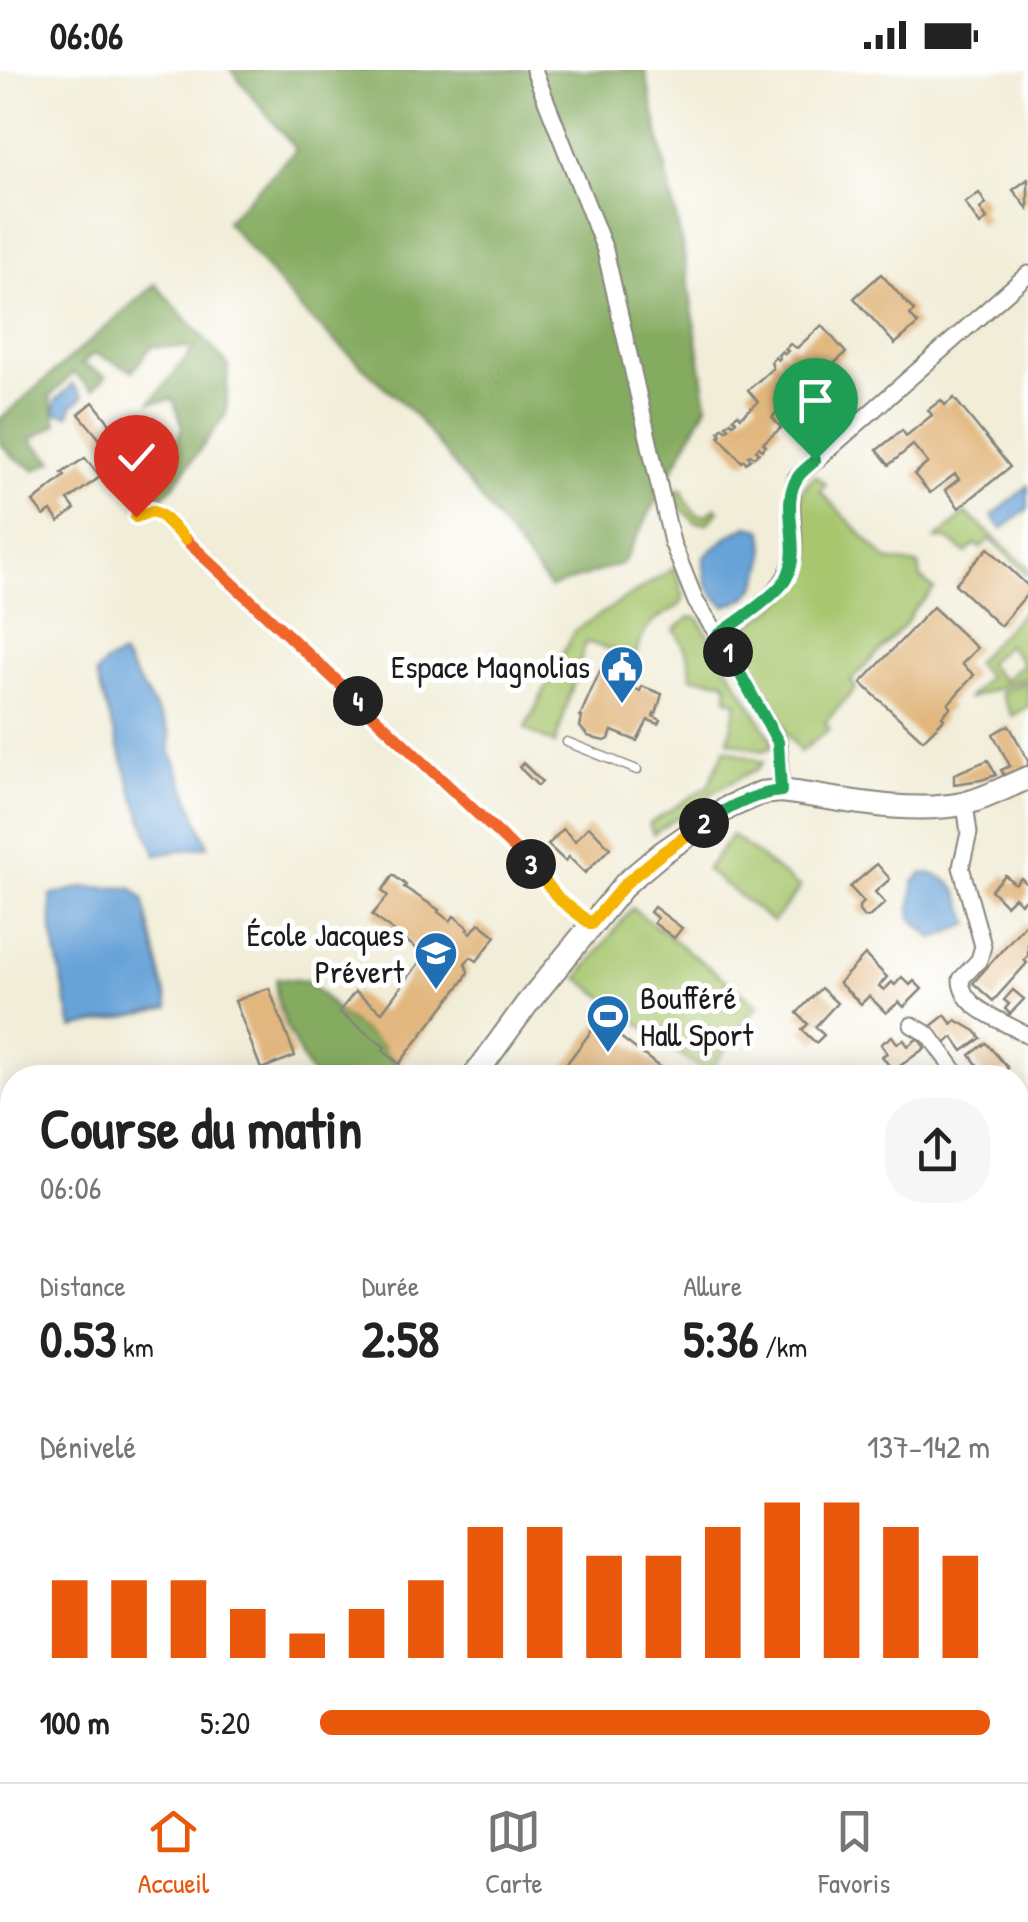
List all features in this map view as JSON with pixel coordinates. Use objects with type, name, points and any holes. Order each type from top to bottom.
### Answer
[{"type":"street","points":[[534,70],[605,250],[672,542],[696,602],[778,742],[781,791]]},
{"type":"street","points":[[718,635],[750,613],[785,580],[794,552],[790,496],[796,478],[1028,274]]},
{"type":"street","points":[[483,1065],[526,1005],[626,883],[729,807],[761,793],[781,791],[901,806],[964,804],[1028,778]]},
{"type":"street","points":[[964,804],[969,833],[961,868],[984,946],[979,960],[960,979],[961,988],[974,1005],[1028,1036]]},
{"type":"street","points":[[912,1025],[928,1034],[951,1065]]},
{"type":"lane","points":[[136,517],[152,511],[162,516],[526,858],[559,899],[591,924]]},
{"type":"lane","points":[[567,742],[637,770]]},
{"type":"green space","points":[[231,70],[645,70],[684,255],[707,405],[623,563],[550,588],[415,415],[302,311],[226,221],[296,150]]},
{"type":"green space","points":[[155,284],[228,365],[226,414],[175,484],[162,498],[136,471],[171,452],[183,427],[173,399],[150,403],[194,348],[152,346],[133,371],[94,353],[82,364],[106,376],[93,390],[73,373],[50,397],[57,424],[31,440],[53,461],[35,470],[14,457],[0,444],[0,419]]},
{"type":"green space","points":[[815,475],[826,484],[820,491],[887,560],[919,565],[921,578],[934,589],[851,681],[856,688],[825,723],[830,729],[800,752],[731,636],[777,605],[798,581],[803,557],[801,498]]},
{"type":"green space","points":[[676,489],[682,489],[697,515],[707,515],[716,507],[719,511],[707,523],[695,522],[679,506]]},
{"type":"green space","points":[[966,513],[1028,567],[1028,575],[990,539],[980,548],[975,544],[966,553],[947,539],[936,539]]},
{"type":"green space","points":[[674,568],[683,600],[647,628],[635,656],[586,642],[555,744],[525,729],[574,631]]},
{"type":"green space","points":[[1024,610],[1028,614],[1028,677],[967,699],[987,677],[975,662]],"holes":[[[1007,645],[1023,663],[1003,681],[987,663]]]},
{"type":"green space","points":[[690,617],[698,618],[772,740],[771,748],[762,751],[728,741],[737,702],[727,699],[728,686],[724,681],[691,677],[687,652],[674,630]]},
{"type":"green space","points":[[1028,681],[1028,707],[1012,716],[1000,692]]},
{"type":"green space","points":[[725,749],[763,762],[653,834],[649,824],[708,786]]},
{"type":"green space","points":[[732,835],[800,888],[773,922],[706,870]]},
{"type":"green space","points":[[632,908],[758,1005],[714,1065],[695,1065],[578,978]]},
{"type":"green space","points":[[277,978],[308,981],[339,1012],[385,1047],[383,1050],[397,1065],[306,1065],[282,1014]]},
{"type":"water","points":[[73,384],[83,397],[72,406],[69,415],[55,413],[56,400]]},
{"type":"water","points":[[1028,486],[1028,509],[1002,529],[992,516]]},
{"type":"water","points":[[748,526],[762,529],[763,568],[750,594],[725,606],[707,584],[704,557],[732,533]]},
{"type":"water","points":[[122,655],[170,732],[170,749],[208,846],[156,855],[96,674],[105,663]]},
{"type":"water","points":[[929,873],[952,885],[970,924],[933,939],[910,916],[914,882],[921,874]]},
{"type":"water","points":[[83,887],[132,888],[143,899],[169,1008],[72,1028],[52,931],[51,895]]},
{"type":"building","points":[[1028,179],[1028,209],[1013,190]]},
{"type":"building","points":[[979,193],[986,204],[980,209],[987,219],[980,225],[965,203]]},
{"type":"building","points":[[881,274],[914,311],[910,315],[918,324],[895,344],[854,298]]},
{"type":"building","points":[[822,325],[846,353],[821,375],[839,397],[820,413],[804,394],[789,407],[783,407],[772,417],[781,428],[763,443],[766,446],[762,450],[756,450],[759,453],[742,462],[719,431],[729,428],[726,425],[736,421],[733,418],[738,414],[741,417],[758,402],[748,390],[773,368],[771,362],[775,357],[778,360],[782,351],[785,354],[790,344],[797,348]]},
{"type":"building","points":[[954,398],[1010,467],[959,508],[945,490],[959,479],[955,474],[930,493],[914,474],[928,463],[913,445],[889,465],[877,450],[902,430],[906,436],[932,415],[928,410],[941,400],[945,405]]},
{"type":"building","points":[[93,402],[116,431],[121,428],[131,439],[126,443],[121,436],[107,448],[79,414]]},
{"type":"building","points":[[85,458],[100,477],[68,500],[75,509],[59,522],[51,511],[44,516],[33,502],[65,476],[62,473]]},
{"type":"building","points":[[988,548],[1028,586],[1028,593],[1000,626],[955,584]]},
{"type":"building","points":[[933,607],[977,648],[962,664],[974,675],[948,704],[951,707],[942,716],[944,719],[923,740],[861,683]]},
{"type":"building","name":"Espace Magnolias","points":[[603,664],[635,677],[633,688],[640,691],[642,686],[662,694],[653,716],[661,720],[659,724],[648,720],[637,741],[612,731],[605,741],[596,739],[580,727],[580,716]]},
{"type":"building","points":[[1009,725],[1028,768],[1005,777],[1001,770],[1010,766],[993,734]]},
{"type":"building","points":[[988,760],[996,775],[954,784],[954,774]]},
{"type":"building","points":[[523,763],[542,782],[538,786],[519,767]]},
{"type":"building","points":[[589,826],[610,848],[585,873],[569,857],[565,861],[548,845],[563,829],[575,841]]},
{"type":"building","points":[[877,864],[890,879],[875,892],[885,903],[864,917],[859,906],[864,902],[850,887]]},
{"type":"building","points":[[393,875],[450,921],[454,916],[471,933],[479,923],[496,936],[477,961],[471,957],[465,963],[468,972],[464,980],[399,1064],[383,1050],[385,1047],[339,1012],[355,992],[382,1012],[425,955],[372,915],[388,896],[382,891]]},
{"type":"building","points":[[1005,875],[1015,884],[1021,878],[1028,885],[1028,896],[1021,903],[1014,897],[1006,905],[991,890]]},
{"type":"building","points":[[654,907],[682,928],[674,938],[654,923],[657,918],[650,912]]},
{"type":"building","points":[[1028,921],[1028,956],[1024,960],[1027,963],[993,1001],[973,983]]},
{"type":"building","points":[[865,955],[887,977],[879,986],[884,990],[902,977],[922,989],[904,1007],[899,1002],[886,1013],[869,996],[861,1004],[839,983]]},
{"type":"building","points":[[269,988],[295,1056],[259,1065],[235,1001]]},
{"type":"building","points":[[821,988],[837,1003],[815,1027],[824,1035],[816,1043],[802,1030],[808,1024],[797,1013]]},
{"type":"building","points":[[1013,990],[1024,999],[1010,1014],[1005,1009],[1009,1004],[1004,1000]]},
{"type":"building","name":"Boufféré Hall Sport","points":[[605,1013],[617,1022],[611,1030],[657,1065],[566,1065]]},
{"type":"building","points":[[945,1015],[952,1024],[956,1020],[981,1038],[963,1051],[953,1037],[943,1045],[930,1027]]},
{"type":"building","points":[[892,1036],[897,1043],[904,1040],[908,1046],[918,1038],[925,1048],[901,1065],[889,1065],[882,1056],[887,1053],[881,1044]]},
{"type":"building","points":[[986,1043],[1005,1065],[978,1065],[970,1055]]},
{"type":"place","name":"Espace Magnolias","points":[[622,705]]},
{"type":"place","name":"École Jacques Prévert","points":[[436,991]]},
{"type":"place","name":"Boufféré Hall Sport","points":[[608,1054]]},
{"type":"route","points":[[136,517],[152,511],[162,516],[526,858],[559,899],[591,924],[626,883],[700,825],[761,793],[781,791],[778,742],[718,635],[750,613],[785,580],[794,552],[790,496],[796,478],[815,460]]}]
